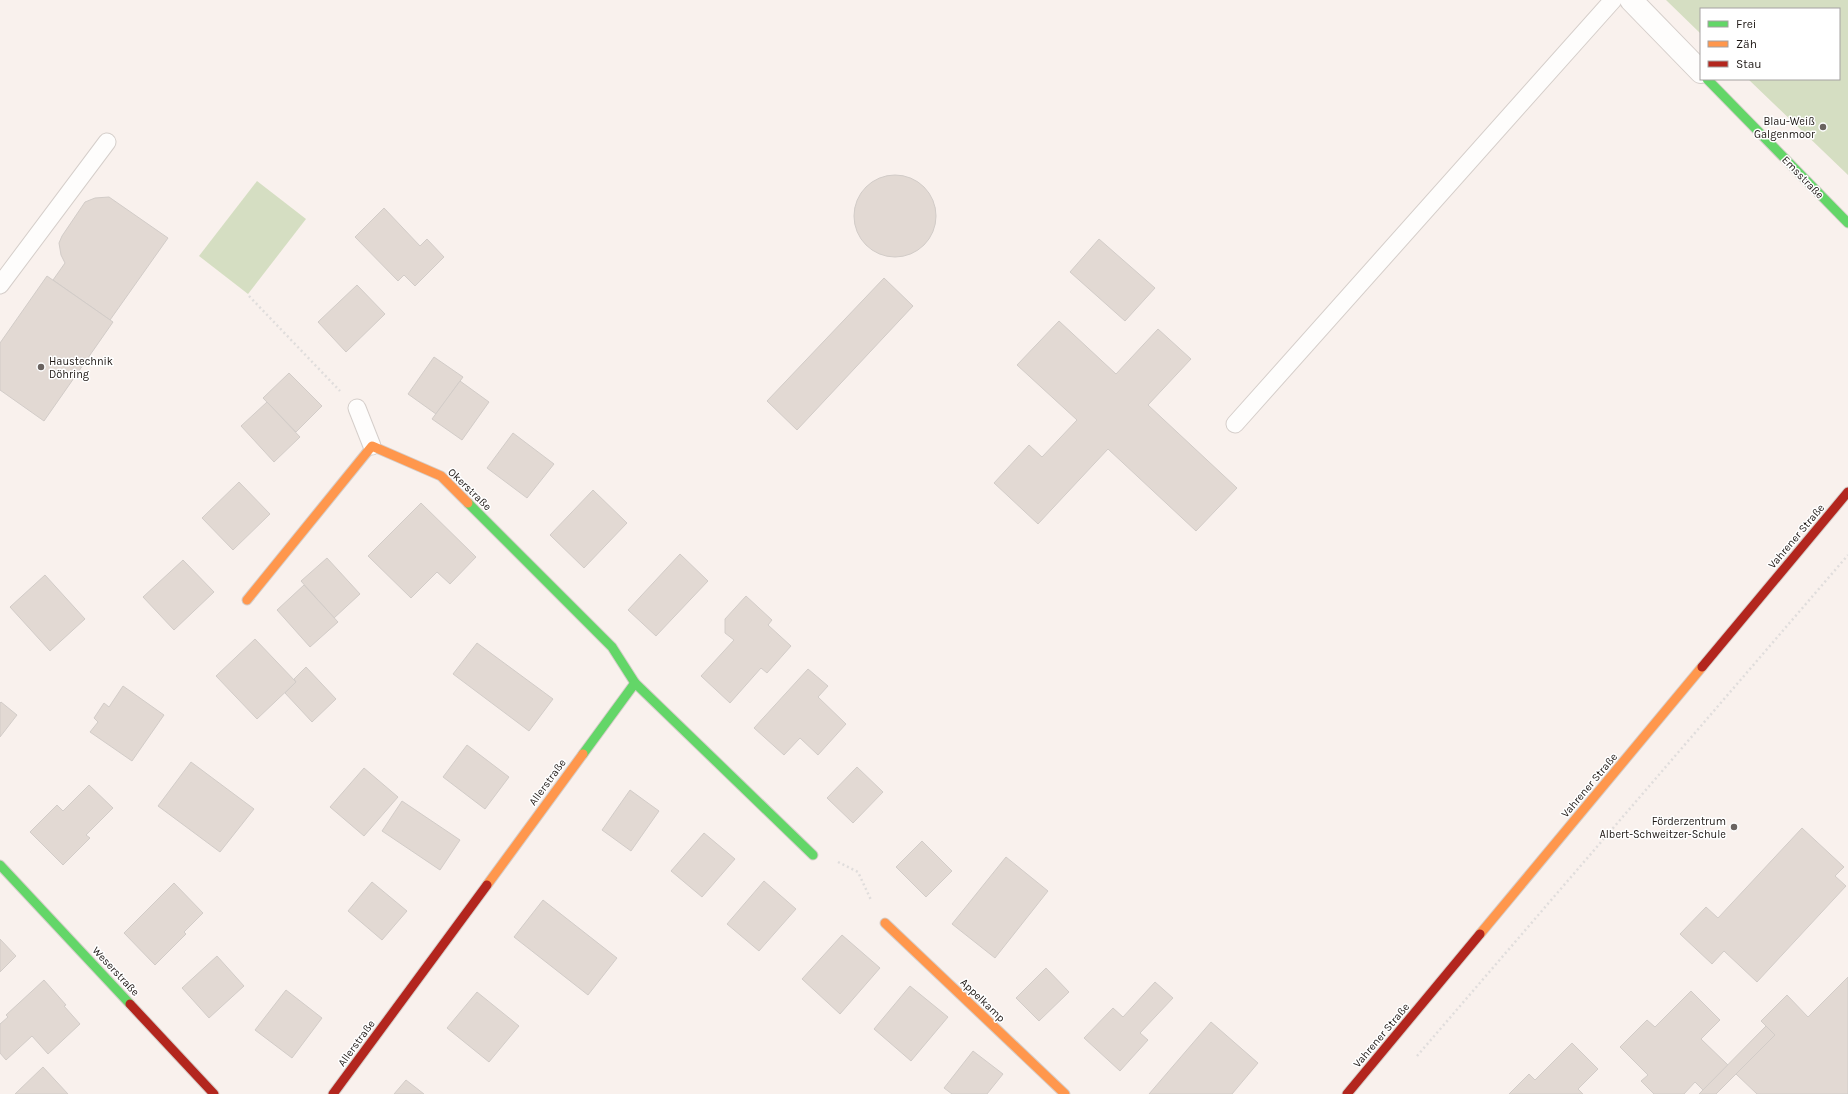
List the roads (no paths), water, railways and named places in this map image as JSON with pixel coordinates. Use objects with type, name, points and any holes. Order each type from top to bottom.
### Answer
[{"type":"street","points":[[1630,0],[1700,71]]},
{"type":"street","name":"Emsstraße","points":[[1708,80],[1848,223]]},
{"type":"street","points":[[247,600],[372,446]]},
{"type":"street","name":"Okerstraße","points":[[372,446],[441,476],[612,647],[635,683]]},
{"type":"street","name":"Vahrener Straße","points":[[1348,1094],[1848,492]]},
{"type":"street","points":[[635,683],[813,855]]},
{"type":"street","name":"Allerstraße","points":[[333,1094],[635,683]]},
{"type":"street","name":"Weserstraße","points":[[0,866],[214,1094]]},
{"type":"street","name":"Appelkamp","points":[[885,923],[1065,1094]]},
{"type":"lane","points":[[1235,424],[1613,0]]},
{"type":"lane","points":[[0,285],[107,142]]},
{"type":"lane","points":[[357,408],[372,446]]},
{"type":"place","name":"Blau-Weiß Galgenmoor","points":[[1823,127]]},
{"type":"place","name":"Haustechnik Döhring","points":[[41,367]]},
{"type":"place","name":"Förderzentrum Albert-Schweitzer-Schule","points":[[1734,827]]}]
